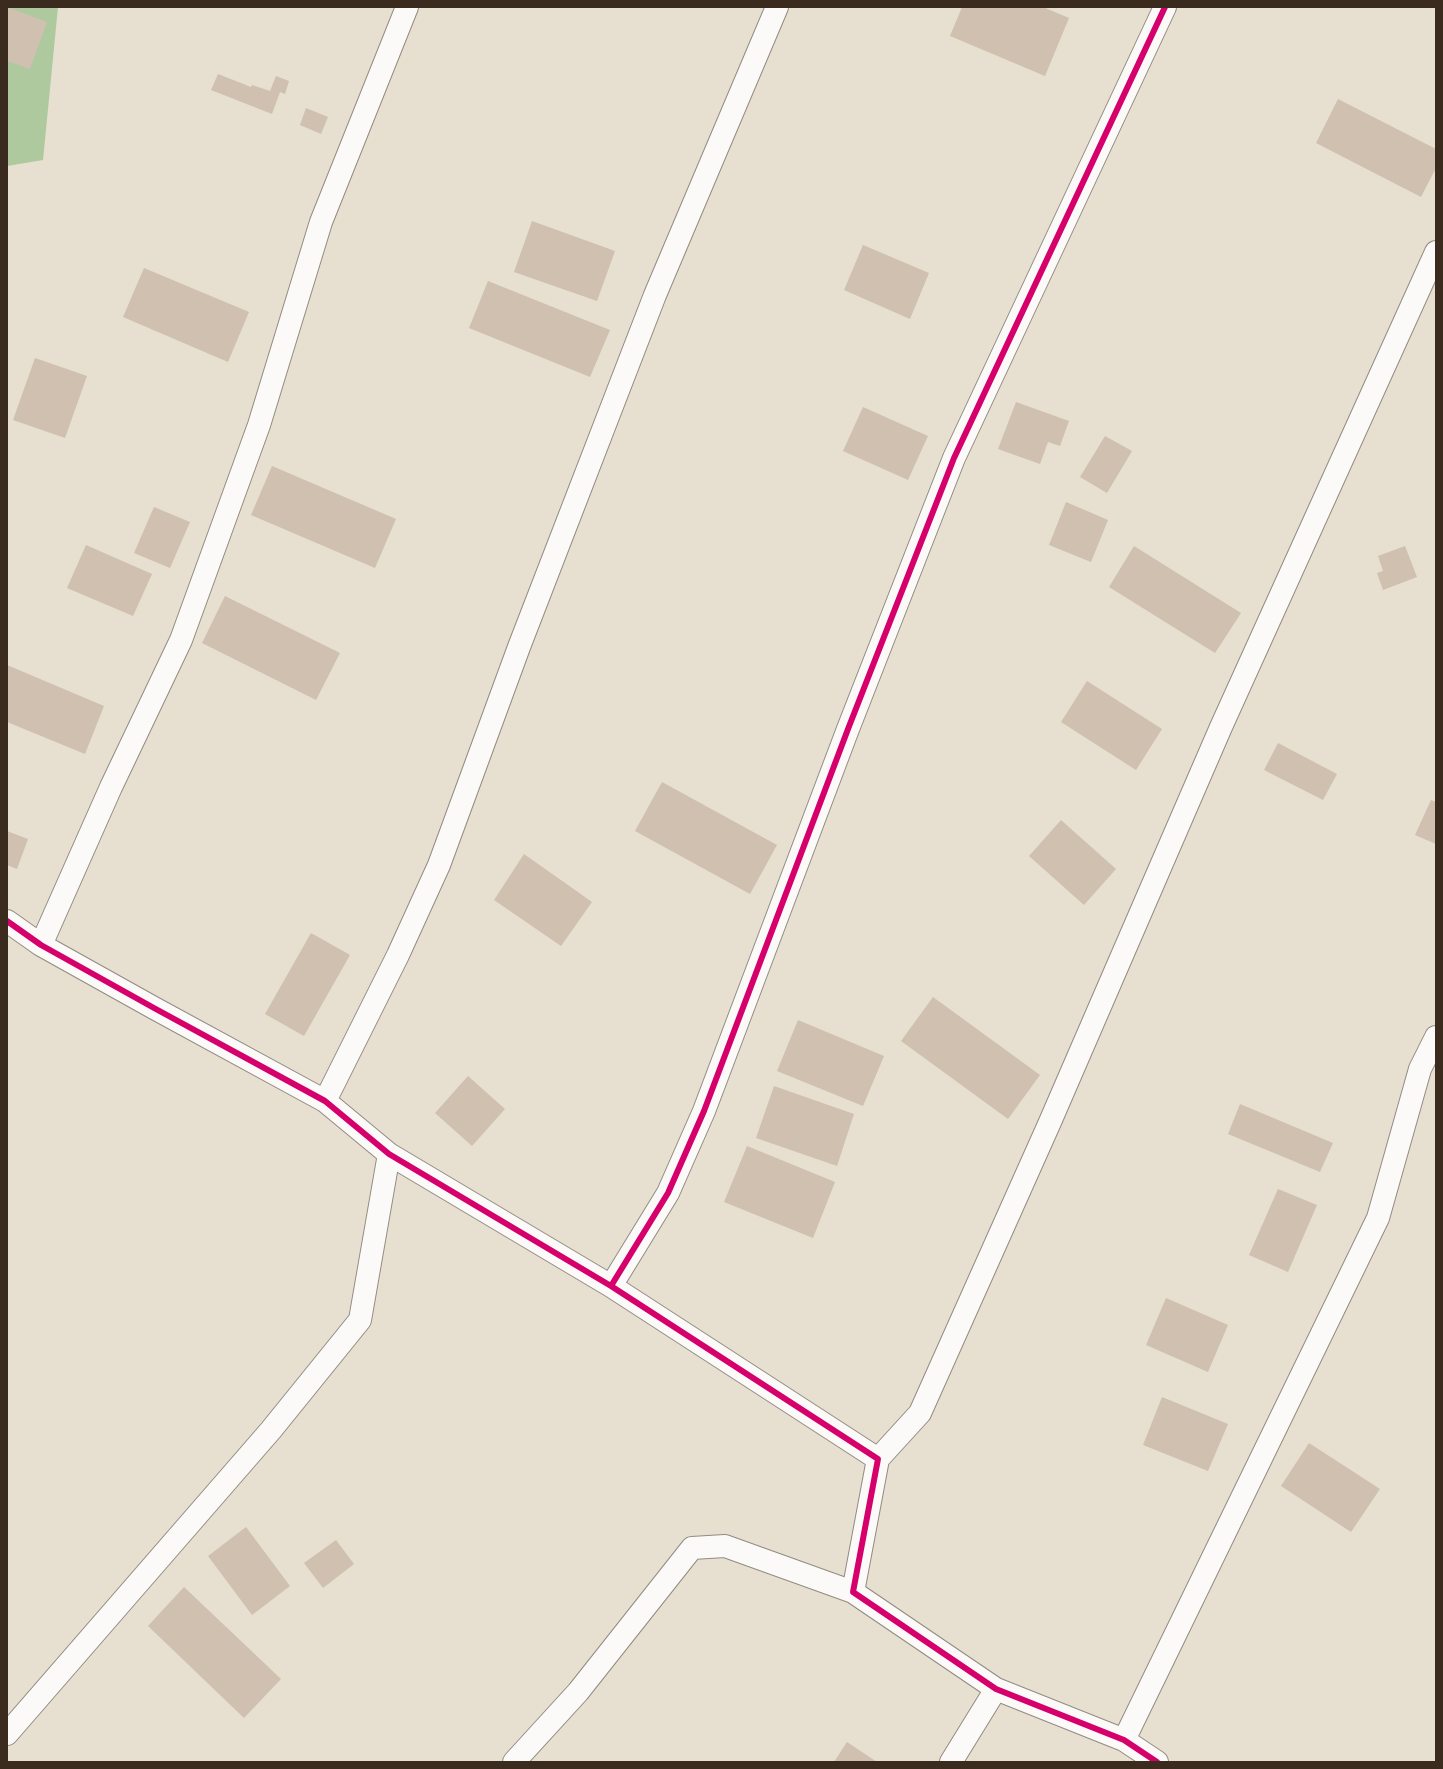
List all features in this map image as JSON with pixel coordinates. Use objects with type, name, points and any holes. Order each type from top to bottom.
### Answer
[{"type":"street","points":[[41,944],[111,787],[181,640],[259,425],[321,222],[407,7]]},
{"type":"street","points":[[325,1100],[398,955],[439,865],[518,647],[652,302],[777,7]]},
{"type":"street","points":[[611,1286],[668,1193],[704,1112],[848,729],[954,458],[1165,7]]},
{"type":"street","points":[[853,1592],[878,1459],[920,1413],[1046,1129],[1221,727],[1436,252]]},
{"type":"street","points":[[7,921],[41,944],[154,1008],[325,1100],[389,1154],[611,1286],[878,1459]]},
{"type":"street","points":[[1124,1740],[1378,1218],[1420,1069],[1436,1037]]},
{"type":"street","points":[[7,1734],[271,1430],[360,1320],[389,1154]]},
{"type":"street","points":[[514,1762],[578,1692],[692,1548],[725,1546],[853,1592],[996,1688],[1124,1740],[1157,1762]]},
{"type":"street","points":[[951,1762],[996,1688]]},
{"type":"green space","points":[[7,7],[58,7],[43,160],[7,166]]},
{"type":"building","points":[[7,7],[47,22],[30,69],[7,61]]},
{"type":"building","points":[[962,7],[1043,7],[1069,18],[1045,76],[950,36]]},
{"type":"building","points":[[218,74],[251,87],[252,85],[270,91],[276,76],[289,81],[285,94],[280,92],[272,114],[211,90]]},
{"type":"building","points":[[1338,99],[1436,149],[1436,168],[1421,197],[1316,143]]},
{"type":"building","points":[[306,108],[328,117],[321,134],[300,125]]},
{"type":"building","points":[[532,221],[615,251],[597,301],[514,272]]},
{"type":"building","points":[[863,245],[929,273],[910,319],[844,290]]},
{"type":"building","points":[[144,268],[249,312],[228,362],[123,317]]},
{"type":"building","points":[[488,281],[610,330],[590,377],[469,328]]},
{"type":"building","points":[[35,358],[87,376],[65,438],[13,420]]},
{"type":"building","points":[[1016,402],[1069,421],[1060,446],[1048,442],[1040,464],[998,449]]},
{"type":"building","points":[[863,407],[928,436],[908,480],[843,451]]},
{"type":"building","points":[[1105,436],[1132,451],[1107,493],[1080,477]]},
{"type":"building","points":[[272,466],[396,519],[375,568],[251,515]]},
{"type":"building","points":[[1066,502],[1108,520],[1091,562],[1049,545]]},
{"type":"building","points":[[154,507],[190,522],[170,568],[134,553]]},
{"type":"building","points":[[86,545],[152,574],[133,616],[67,588]]},
{"type":"building","points":[[1134,546],[1241,613],[1215,653],[1109,587]]},
{"type":"building","points":[[1405,546],[1417,577],[1383,590],[1377,573],[1383,571],[1378,556]]},
{"type":"building","points":[[225,596],[340,653],[316,700],[202,643]]},
{"type":"building","points":[[7,665],[104,706],[85,754],[7,722]]},
{"type":"building","points":[[1087,681],[1162,729],[1136,770],[1061,722]]},
{"type":"building","points":[[1278,743],[1337,774],[1323,800],[1264,770]]},
{"type":"building","points":[[662,782],[777,845],[750,894],[635,831]]},
{"type":"building","points":[[1431,800],[1436,802],[1436,844],[1415,835]]},
{"type":"building","points":[[1061,820],[1116,869],[1084,905],[1029,856]]},
{"type":"building","points":[[7,831],[28,839],[17,869],[7,865]]},
{"type":"building","points":[[524,854],[592,902],[561,946],[494,900]]},
{"type":"building","points":[[311,933],[350,955],[304,1036],[265,1014]]},
{"type":"building","points":[[933,997],[1040,1075],[1008,1119],[901,1041]]},
{"type":"building","points":[[798,1020],[884,1056],[863,1106],[777,1071]]},
{"type":"building","points":[[468,1076],[505,1109],[472,1146],[435,1113]]},
{"type":"building","points":[[774,1086],[854,1114],[837,1166],[756,1138]]},
{"type":"building","points":[[1240,1104],[1333,1143],[1320,1172],[1228,1134]]},
{"type":"building","points":[[747,1146],[835,1182],[813,1238],[724,1202]]},
{"type":"building","points":[[1278,1189],[1317,1205],[1288,1272],[1249,1255]]},
{"type":"building","points":[[1166,1298],[1228,1325],[1208,1372],[1146,1345]]},
{"type":"building","points":[[1162,1397],[1228,1424],[1208,1471],[1143,1445]]},
{"type":"building","points":[[1309,1443],[1380,1489],[1351,1532],[1281,1486]]},
{"type":"building","points":[[246,1527],[290,1586],[252,1615],[208,1556]]},
{"type":"building","points":[[336,1540],[354,1564],[323,1588],[304,1563]]},
{"type":"building","points":[[184,1587],[281,1679],[244,1718],[148,1626]]},
{"type":"building","points":[[847,1742],[877,1762],[834,1762]]},
{"type":"cycle path","points":[[611,1286],[668,1193],[704,1111],[848,729],[954,458],[1165,7]]},
{"type":"cycle path","points":[[7,921],[41,945],[325,1101],[389,1154],[611,1286],[878,1459],[853,1592],[996,1689],[1124,1740],[1157,1762]]}]
